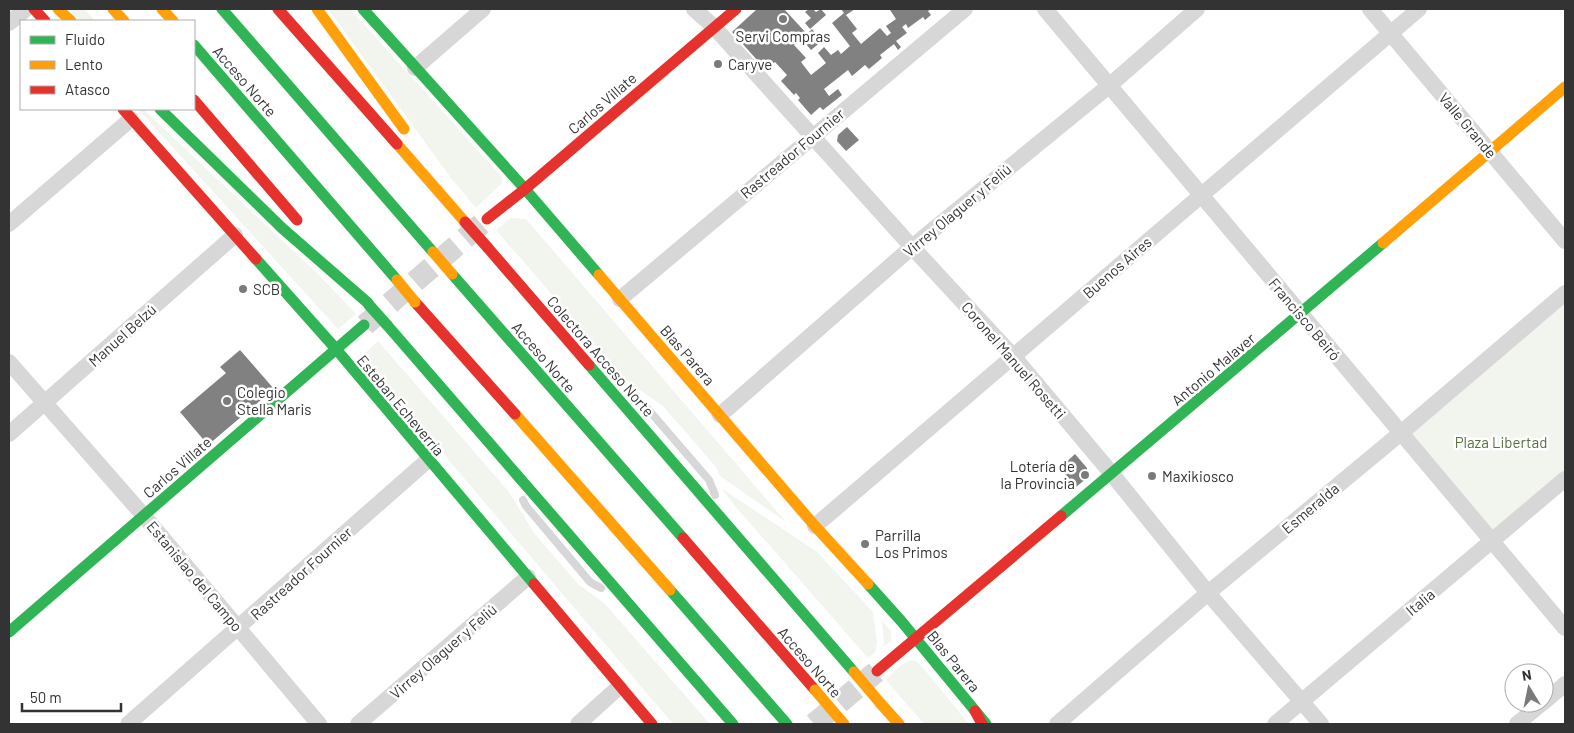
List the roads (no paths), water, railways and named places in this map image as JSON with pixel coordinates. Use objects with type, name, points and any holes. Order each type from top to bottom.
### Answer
[{"type":"main road","points":[[34,9],[45,20]]},
{"type":"main road","points":[[58,9],[70,20]]},
{"type":"main road","points":[[113,9],[123,20]]},
{"type":"main road","points":[[162,9],[172,20]]},
{"type":"main road","name":"Acceso Norte","points":[[222,9],[844,724]]},
{"type":"main road","name":"Colectora Acceso Norte","points":[[278,9],[488,248],[899,724]]},
{"type":"main road","points":[[317,9],[412,140]]},
{"type":"main road","name":"Blas Parera","points":[[363,9],[525,189],[814,526],[916,638],[987,724]]},
{"type":"main road","name":"Carlos Villate","points":[[487,219],[525,189],[736,9]]},
{"type":"main road","name":"Acceso Norte","points":[[195,46],[415,302],[564,468],[784,721]]},
{"type":"main road","name":"Antonio Malaver","points":[[877,671],[1112,474],[1565,87]]},
{"type":"main road","points":[[195,101],[304,228]]},
{"type":"main road","points":[[161,110],[282,228],[368,304]]},
{"type":"main road","name":"Esteban Echeverría","points":[[127,114],[336,349],[652,724]]},
{"type":"main road","points":[[423,156],[465,222]]},
{"type":"main road","points":[[316,243],[733,724]]},
{"type":"main road","name":"Carlos Villate","points":[[9,632],[364,325]]},
{"type":"main road","points":[[975,711],[982,724]]},
{"type":"street","points":[[9,23],[26,9]]},
{"type":"street","points":[[415,68],[483,9]]},
{"type":"street","name":"Coronel Manuel Rosetti","points":[[694,9],[714,27],[1013,356],[1208,593],[1320,724]]},
{"type":"street","name":"Rastreador Fournier","points":[[620,299],[965,9]]},
{"type":"street","name":"Francisco Beiró","points":[[1045,9],[1565,628]]},
{"type":"street","name":"Virrey Olaguer y Feliú","points":[[720,415],[912,247],[1110,85],[1197,9]]},
{"type":"street","name":"Valle Grande","points":[[1370,9],[1565,242]]},
{"type":"street","name":"Buenos Aires","points":[[814,526],[1419,9]]},
{"type":"street","points":[[9,224],[127,114]]},
{"type":"street","name":"Manuel Belzú","points":[[9,434],[235,235]]},
{"type":"street","name":"Esmeralda","points":[[1057,724],[1208,593],[1402,432],[1565,293]]},
{"type":"street","name":"Estanislao del Campo","points":[[9,362],[144,516],[320,724]]},
{"type":"street","name":"Rastreador Fournier","points":[[128,724],[428,460]]},
{"type":"street","name":"Italia","points":[[1275,724],[1565,479]]},
{"type":"street","name":"Virrey Olaguer y Feliú","points":[[358,724],[528,577]]},
{"type":"street","points":[[1554,693],[1565,684]]},
{"type":"street","points":[[578,724],[619,687]]},
{"type":"street","points":[[1517,724],[1530,713]]},
{"type":"tunnel","points":[[365,325],[486,220]]},
{"type":"tunnel","points":[[814,724],[876,672]]},
{"type":"place","name":"Servi Compras","points":[[783,19]]},
{"type":"place","name":"Caryve","points":[[718,64]]},
{"type":"place","name":"SCB","points":[[243,289]]},
{"type":"place","name":"Colegio Stella Maris","points":[[227,401]]},
{"type":"place","name":"Lotería de la Provincia","points":[[1085,475]]},
{"type":"place","name":"Maxikiosco","points":[[1152,476]]},
{"type":"place","name":"Parrilla Los Primos","points":[[865,544]]},
{"type":"park label","name":"Plaza Libertad","points":[[1501,442]]}]
